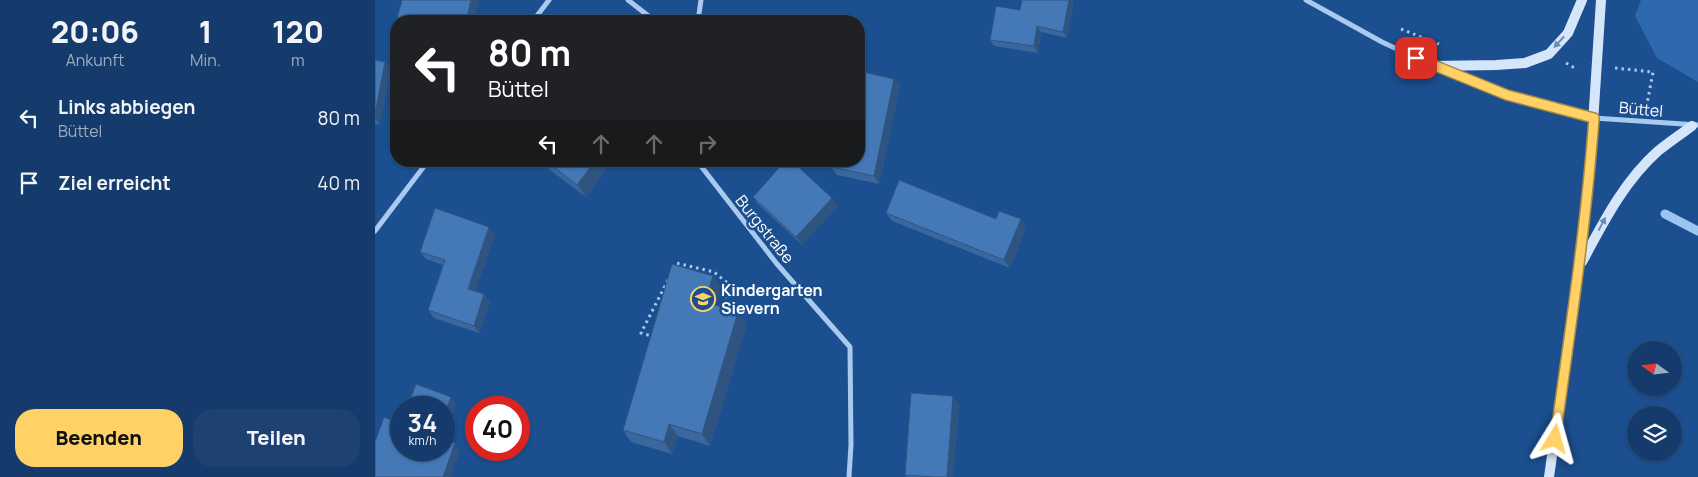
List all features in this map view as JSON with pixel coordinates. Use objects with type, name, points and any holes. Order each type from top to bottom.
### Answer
[{"type":"street","points":[[538,15],[549,0]]},
{"type":"street","points":[[628,0],[647,15]]},
{"type":"street","points":[[699,15],[701,0]]},
{"type":"street","name":"Büttel","points":[[1306,0],[1382,42],[1433,66],[1507,95],[1594,118],[1695,126]]},
{"type":"street","points":[[1433,66],[1525,63],[1549,54],[1568,33],[1583,0]]},
{"type":"street","points":[[1549,477],[1591,169],[1601,0]]},
{"type":"street","points":[[1579,267],[1607,214],[1636,174],[1658,151],[1695,126]]},
{"type":"street","points":[[375,231],[423,167]]},
{"type":"street","name":"Burgstraße","points":[[702,167],[777,264],[850,347],[851,445],[849,477]]},
{"type":"path","points":[[1395,27],[1448,46]]},
{"type":"path","points":[[662,339],[641,333],[676,263],[714,272],[735,290],[725,297],[720,316]]},
{"type":"shaded area","points":[[1641,0],[1698,0],[1698,82],[1657,58],[1635,16]]},
{"type":"building","points":[[402,0],[471,0],[467,15],[398,15]]},
{"type":"building","points":[[1022,0],[1069,0],[1063,32],[1037,26],[1034,46],[990,40],[996,6],[1020,10]]},
{"type":"building","points":[[375,60],[385,62],[375,114]]},
{"type":"building","points":[[865,72],[894,79],[874,176],[831,167],[865,167]]},
{"type":"building","points":[[554,167],[590,167],[577,185]]},
{"type":"building","points":[[780,167],[798,167],[832,198],[796,237],[753,197]]},
{"type":"building","points":[[899,180],[996,219],[999,211],[1021,219],[1004,260],[886,213]]},
{"type":"building","points":[[435,208],[489,227],[468,289],[484,294],[474,326],[428,310],[445,260],[420,252]]},
{"type":"building","points":[[672,264],[713,276],[705,302],[738,312],[702,434],[669,424],[664,442],[623,430]]},
{"type":"building","points":[[416,384],[448,396],[412,396]]},
{"type":"building","points":[[911,393],[953,396],[947,477],[905,475]]},
{"type":"building","points":[[384,417],[390,419],[390,461],[449,461],[443,477],[375,477],[375,442]]},
{"type":"waterway","points":[[1665,214],[1698,231]]},
{"type":"place","name":"Kindergarten Sievern","points":[[703,299]]},
{"type":"route","points":[[1416,58],[1507,95],[1594,118],[1591,169],[1555,439]]}]
